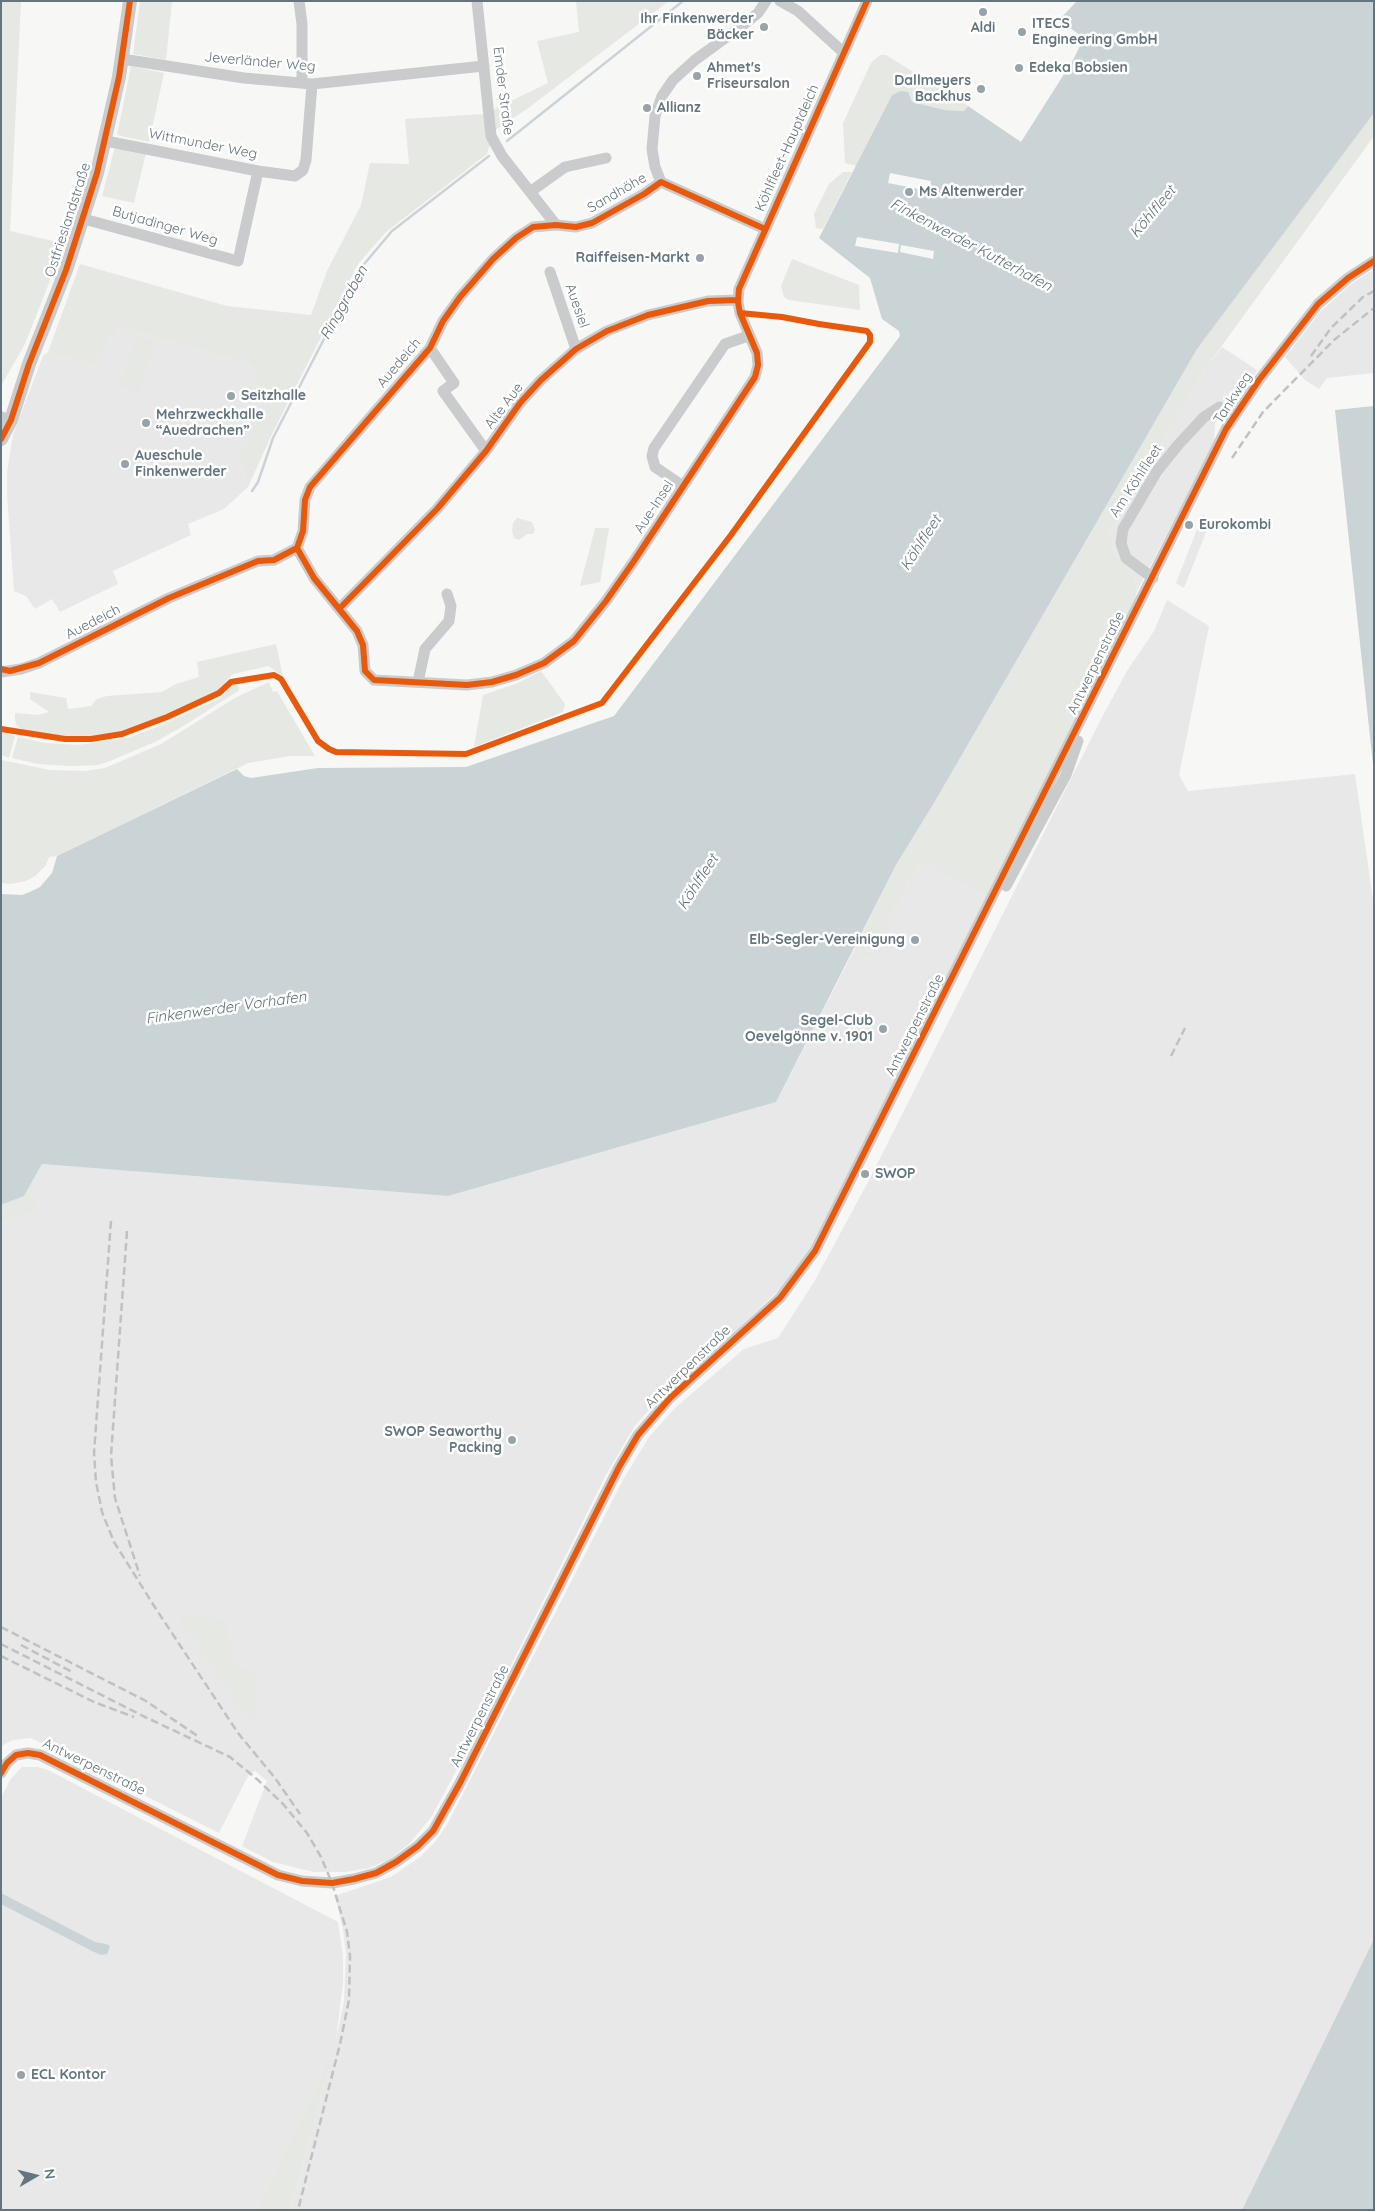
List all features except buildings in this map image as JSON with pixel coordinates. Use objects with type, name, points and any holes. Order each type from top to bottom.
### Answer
[{"type":"street","name":"Ostfrieslandstraße","points":[[2,435],[11,420],[29,364],[84,219],[106,141],[122,59],[130,1]]},
{"type":"street","points":[[299,1],[307,83]]},
{"type":"street","name":"Emder Straße","points":[[477,1],[491,136],[502,156],[556,225]]},
{"type":"street","points":[[765,229],[661,182],[655,168],[652,149],[655,116],[662,96],[673,80],[694,60],[743,25],[758,12],[766,1]]},
{"type":"street","points":[[780,1],[798,11],[844,53]]},
{"type":"street","name":"Köhlfleet-Hauptdeich","points":[[748,336],[741,317],[738,300],[740,285],[867,1]]},
{"type":"street","name":"Jeverländer Weg","points":[[122,59],[244,78],[307,83],[484,66]]},
{"type":"street","name":"Wittmunder Weg","points":[[106,141],[295,176],[303,170],[306,160],[307,83]]},
{"type":"street","points":[[530,192],[566,167],[606,158]]},
{"type":"street","name":"Butjadinger Weg","points":[[84,219],[238,261],[258,170]]},
{"type":"street","name":"Sandhöhe","points":[[556,225],[576,227],[592,223],[644,194],[661,182]]},
{"type":"street","name":"Auedeich","points":[[4,671],[39,663],[169,598],[258,561],[274,560],[297,548],[303,531],[305,500],[310,487],[430,348],[443,321],[460,297],[493,259],[516,238],[533,227],[556,225]]},
{"type":"street","name":"Tankweg","points":[[1153,578],[1226,429],[1259,380],[1318,304],[1348,278],[1374,261]]},
{"type":"street","name":"Auesiel","points":[[550,272],[576,349]]},
{"type":"street","name":"Alte Aue","points":[[340,608],[438,509],[486,451],[520,403],[541,380],[576,349],[607,331],[648,316],[708,300],[738,300]]},
{"type":"street","name":"Aue-Insel","points":[[418,682],[445,685],[483,684],[502,680],[531,669],[560,652],[578,636],[608,598],[683,486],[755,377],[757,357],[748,336],[725,344],[654,448],[652,456],[656,468],[683,486]]},
{"type":"street","points":[[430,348],[454,383],[443,392],[486,451]]},
{"type":"street","name":"Ostfrieslandstraße","points":[[2,435],[1,417],[10,394],[29,364]]},
{"type":"street","name":"Am Köhlfleet","points":[[1153,578],[1126,558],[1121,543],[1123,529],[1157,471],[1178,444],[1204,417],[1220,407]]},
{"type":"street","points":[[297,548],[314,578],[340,608],[360,638],[364,651],[364,667],[369,677],[383,682],[418,682],[425,649],[449,621],[451,606],[447,594]]},
{"type":"street","name":"Antwerpenstraße","points":[[1,1773],[11,1758],[20,1753],[40,1755],[278,1875],[302,1881],[323,1883],[354,1880],[376,1873],[418,1846],[433,1830],[444,1812],[619,1467],[638,1435],[670,1398],[780,1298],[815,1251],[1153,578]]},
{"type":"shaded area","points":[[1,1],[21,1],[10,231],[61,243],[60,255],[25,344],[1,386]]},
{"type":"shaded area","points":[[140,1],[172,1],[166,60],[133,54]]},
{"type":"shaded area","points":[[576,1],[669,1],[527,109],[494,131],[487,154],[386,232],[358,264],[273,432],[248,487],[239,455],[265,406],[251,365],[119,327],[92,366],[48,352],[80,264],[227,306],[311,315],[327,271],[361,205],[370,163],[409,164],[405,119],[484,114],[548,83],[537,41],[579,32]]},
{"type":"shaded area","points":[[880,55],[886,55],[968,106],[964,111],[945,110],[892,95],[856,166],[845,163],[843,123],[871,63]]},
{"type":"shaded area","points":[[131,66],[164,73],[149,142],[117,135]]},
{"type":"shaded area","points":[[1374,113],[1374,136],[1205,369],[1109,534],[1114,551],[1134,576],[1137,591],[1130,616],[988,897],[920,861],[869,959],[853,952],[896,865],[934,803],[1197,349]]},
{"type":"shaded area","points":[[115,147],[146,153],[134,203],[102,196]]},
{"type":"shaded area","points":[[843,172],[852,172],[823,229],[816,228],[814,214],[829,184]]},
{"type":"shaded area","points":[[792,259],[859,285],[860,310],[789,300],[784,297],[781,286]]},
{"type":"shaded area","points":[[1374,269],[1374,373],[1327,378],[1319,389],[1305,380],[1285,357],[1320,312],[1350,285]]},
{"type":"shaded area","name":"Aueschule Finkenwerder","points":[[119,327],[251,365],[265,406],[239,455],[248,487],[224,509],[188,524],[191,535],[113,571],[118,584],[60,612],[52,599],[35,609],[26,596],[14,591],[7,495],[7,472],[13,435],[43,356],[48,352],[92,366]]},
{"type":"shaded area","points":[[136,336],[154,342],[139,392],[121,387]]},
{"type":"shaded area","points":[[1222,347],[1257,370],[1251,382],[1215,423],[1214,444],[1137,591],[1134,576],[1114,551],[1109,534],[1205,369]]},
{"type":"shaded area","points":[[1203,514],[1210,522],[1184,588],[1176,583]]},
{"type":"shaded area","points":[[517,518],[532,522],[535,530],[533,534],[527,534],[519,540],[514,538],[512,531],[513,523]]},
{"type":"shaded area","points":[[595,528],[609,528],[600,582],[580,586]]},
{"type":"shaded area","points":[[1167,600],[1209,626],[1179,775],[1188,791],[1355,774],[1374,907],[1374,1939],[1242,2210],[290,2210],[333,2053],[256,2210],[1,2210],[1,1798],[10,1780],[22,1767],[38,1767],[48,1770],[338,1922],[343,1956],[343,1983],[336,2040],[344,2001],[346,1953],[335,1896],[391,1877],[420,1857],[435,1842],[447,1825],[623,1480],[649,1437],[676,1407],[744,1349],[778,1338],[814,1282],[868,1182],[1101,719],[1127,671],[1154,631]]},
{"type":"shaded area","points":[[276,644],[283,676],[268,666],[233,674],[217,691],[130,730],[85,737],[45,735],[25,731],[17,726],[15,720],[15,713],[38,715],[49,712],[30,699],[30,692],[66,698],[68,709],[91,706],[97,699],[107,696],[162,692],[176,684],[199,677],[197,662]]},
{"type":"shaded area","points":[[541,671],[565,704],[563,712],[474,747],[483,695],[518,683]]},
{"type":"shaded area","points":[[269,682],[273,692],[277,691],[315,756],[290,756],[248,763],[57,856],[49,857],[46,865],[35,876],[26,881],[11,884],[1,883],[1,760],[50,770],[84,771],[105,768],[161,744],[235,698]]},
{"type":"shaded area","points":[[236,684],[239,687],[238,691],[185,725],[157,741],[98,765],[38,764],[12,758],[18,737],[45,743],[78,745],[128,738],[160,726],[219,699]]},
{"type":"shaded area","points":[[1,732],[15,736],[9,758],[1,755]]},
{"type":"shaded area","points":[[920,861],[988,897],[809,1250],[786,1283],[728,1338],[669,1387],[634,1427],[606,1475],[486,1715],[432,1816],[410,1843],[390,1859],[369,1868],[345,1872],[314,1872],[273,1862],[242,1846],[267,1781],[255,1771],[248,1776],[219,1833],[31,1738],[13,1740],[3,1745],[1,1749],[1,1223],[34,1210],[33,1180],[42,1164],[448,1196],[776,1102],[853,952],[869,959]]},
{"type":"shaded area","points":[[33,1180],[35,1210],[1,1223],[1,1205],[24,1196]]},
{"type":"shaded area","points":[[187,1614],[212,1616],[225,1622],[233,1664],[257,1675],[258,1717],[251,1722],[180,1619]]},
{"type":"shaded area","points":[[334,2050],[290,2210],[256,2210]]},
{"type":"water","points":[[1077,1],[1374,1],[1374,113],[1197,349],[934,803],[896,865],[776,1102],[448,1196],[42,1164],[24,1196],[1,1205],[1,894],[22,895],[40,887],[52,873],[57,856],[237,769],[244,776],[251,778],[318,768],[466,767],[614,716],[900,336],[899,331],[882,319],[870,278],[819,238],[892,95],[901,91],[908,92],[912,102],[945,110],[964,111],[968,106],[1021,142],[1073,60],[1084,38],[1059,20]]},
{"type":"water","points":[[1374,406],[1374,774],[1335,410]]},
{"type":"water","points":[[1,1893],[95,1942],[110,1946],[107,1954],[101,1955],[92,1951],[1,1904]]},
{"type":"water","points":[[1374,1939],[1374,2210],[1242,2210]]},
{"type":"pier","points":[[890,173],[931,181],[929,191],[888,183]]},
{"type":"pier","points":[[857,237],[899,244],[898,253],[855,246]]},
{"type":"pier","points":[[901,245],[934,251],[933,259],[900,252]]},
{"type":"waterway","name":"Ringgraben","points":[[507,141],[683,1]]},
{"type":"waterway","name":"Ringgraben","points":[[252,491],[258,482],[273,438],[360,269],[392,231],[489,156]]},
{"type":"railway","points":[[1311,356],[1331,328],[1363,297],[1374,291]]},
{"type":"railway","points":[[1232,458],[1263,412],[1334,340],[1374,308]]},
{"type":"railway","points":[[1171,1056],[1185,1028]]},
{"type":"railway","points":[[111,1221],[94,1453],[96,1482],[102,1512],[114,1542],[156,1609],[238,1733],[275,1778],[300,1814]]},
{"type":"railway","points":[[127,1231],[111,1456],[115,1498],[140,1576]]},
{"type":"railway","points":[[1,1627],[146,1701],[199,1737]]},
{"type":"railway","points":[[1,1644],[143,1716],[230,1757],[283,1804],[307,1833],[321,1857],[332,1883],[347,1932],[350,1956],[349,2000],[340,2044],[298,2210]]},
{"type":"railway","points":[[21,1645],[74,1673]]},
{"type":"railway","points":[[1,1656],[94,1702],[134,1717]]},
{"type":"cycle path","points":[[1,439],[11,420],[29,364],[66,270],[97,173],[119,77],[130,1]]},
{"type":"cycle path","points":[[297,548],[314,578],[357,631],[363,645],[365,671],[374,680],[467,685],[492,682],[516,675],[544,663],[574,641],[606,601],[634,561],[755,377],[758,365],[757,353],[740,313],[738,302],[739,289],[867,1]]},
{"type":"cycle path","points":[[1,669],[10,671],[39,663],[169,598],[258,561],[274,560],[297,548],[303,531],[305,500],[310,487],[430,348],[443,321],[460,297],[493,259],[516,238],[533,227],[556,225],[576,227],[592,223],[644,194],[661,182],[765,229]]},
{"type":"cycle path","points":[[1,1773],[7,1763],[16,1755],[28,1753],[40,1755],[278,1875],[302,1881],[332,1883],[376,1873],[396,1862],[418,1846],[433,1831],[460,1783],[619,1467],[638,1435],[670,1398],[780,1298],[815,1251],[1226,429],[1259,380],[1318,304],[1348,278],[1374,261]]},
{"type":"cycle path","points":[[340,608],[437,509],[486,451],[520,403],[541,380],[576,349],[607,331],[648,315],[708,301],[738,300]]},
{"type":"cycle path","points":[[1,729],[65,739],[91,739],[122,734],[167,717],[219,693],[231,682],[274,675],[281,679],[318,741],[336,752],[466,754],[602,703],[731,535],[870,342],[870,335],[867,331],[782,317],[740,313]]},
{"type":"place","name":"Aldi","points":[[983,12]]},
{"type":"place","name":"Ihr Finkenwerder Bäcker","points":[[764,27]]},
{"type":"place","name":"ITECS Engineering GmbH","points":[[1022,32]]},
{"type":"place","name":"Edeka Bobsien","points":[[1019,68]]},
{"type":"place","name":"Ahmet's Friseursalon","points":[[697,76]]},
{"type":"place","name":"Dallmeyers Backhus","points":[[981,89]]},
{"type":"place","name":"Allianz","points":[[647,108]]},
{"type":"place","name":"Ms Altenwerder","points":[[909,192]]},
{"type":"place","name":"Raiffeisen-Markt","points":[[700,258]]},
{"type":"place","name":"Seitzhalle","points":[[231,396]]},
{"type":"place","name":"Mehrzweckhalle “Auedrachen”","points":[[146,423]]},
{"type":"place","name":"Aueschule Finkenwerder","points":[[125,464]]},
{"type":"place","name":"Eurokombi","points":[[1189,525]]},
{"type":"place","name":"Elb-Segler-Vereinigung","points":[[915,940]]},
{"type":"place","name":"Segel-Club Oevelgönne v. 1901","points":[[883,1029]]},
{"type":"place","name":"SWOP","points":[[865,1174]]},
{"type":"place","name":"SWOP Seaworthy Packing","points":[[512,1440]]},
{"type":"place","name":"ECL Kontor","points":[[21,2075]]},
{"type":"water label","name":"Köhlfleet","points":[[1153,212]]},
{"type":"water label","name":"Finkenwerder Kutterhafen","points":[[971,245]]},
{"type":"water label","name":"Köhlfleet","points":[[921,543]]},
{"type":"water label","name":"Köhlfleet","points":[[698,882]]},
{"type":"water label","name":"Finkenwerder Vorhafen","points":[[226,1008]]}]
